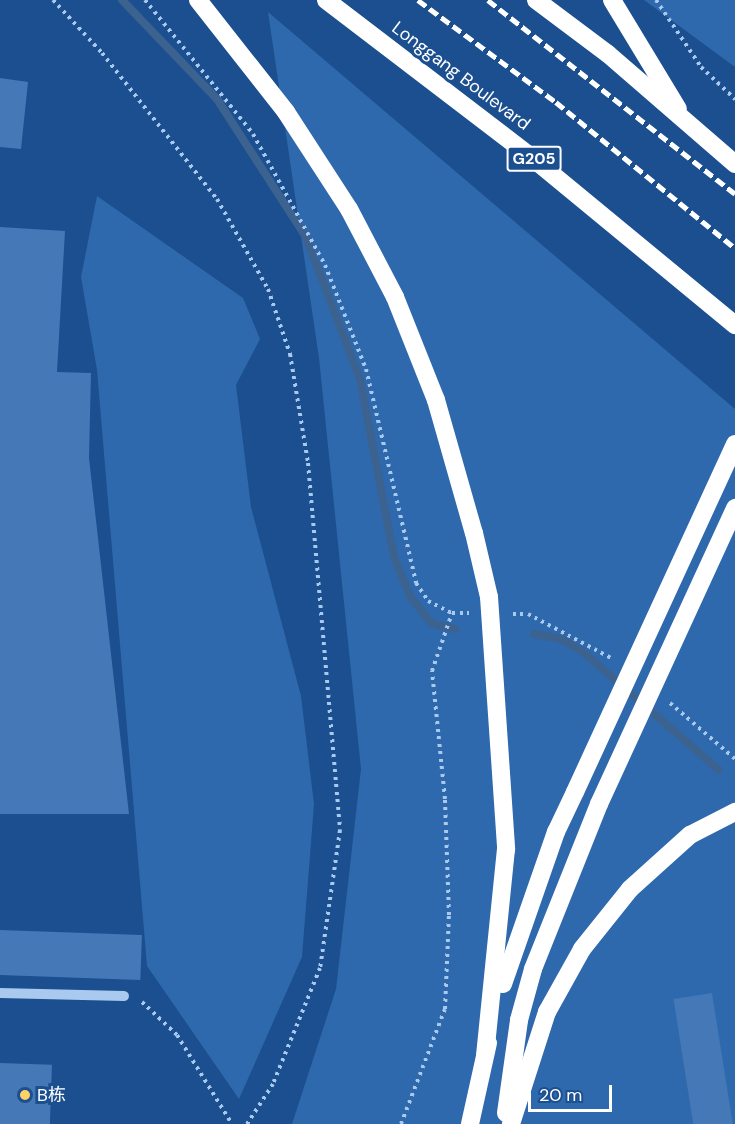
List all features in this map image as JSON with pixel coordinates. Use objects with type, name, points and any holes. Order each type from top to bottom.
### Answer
[{"type":"highway","points":[[198,0],[286,112],[349,209],[395,297],[436,400],[474,533],[489,597],[506,849],[485,1054]]},
{"type":"highway","name":"Longgang Boulevard","points":[[326,0],[530,156],[735,325]]},
{"type":"highway","points":[[536,0],[608,54],[688,126],[735,164]]},
{"type":"highway","points":[[612,0],[688,126]]},
{"type":"highway","points":[[470,1124],[508,962],[575,792],[735,444]]},
{"type":"highway","points":[[505,1124],[517,1030],[533,969],[599,804],[735,508]]},
{"type":"highway","points":[[511,1124],[547,1012],[582,949],[630,889],[690,835],[735,812]]},
{"type":"street","points":[[0,993],[124,996]]},
{"type":"path","points":[[52,0],[102,53],[217,199],[268,289],[290,354],[308,463],[340,830],[320,968],[273,1084],[247,1124]]},
{"type":"path","points":[[145,0],[253,134],[325,265],[366,369],[416,583],[428,601],[452,613],[481,614]]},
{"type":"path","points":[[656,0],[701,66],[735,99]]},
{"type":"path","points":[[401,1124],[445,1009],[449,915],[445,798],[432,671],[452,613]]},
{"type":"path","points":[[124,996],[144,1003],[177,1035],[232,1124]]},
{"type":"shaded area","points":[[644,0],[735,0],[735,67]]},
{"type":"shaded area","points":[[268,12],[735,409],[735,1124],[292,1124],[336,989],[361,769],[319,358]]},
{"type":"shaded area","points":[[97,196],[243,298],[260,339],[236,385],[251,507],[301,696],[314,804],[302,957],[239,1099],[147,966],[97,370],[81,277]]},
{"type":"building","points":[[0,78],[28,82],[21,149],[0,147]]},
{"type":"building","points":[[0,227],[65,231],[57,372],[91,373],[89,458],[129,814],[0,814]]},
{"type":"building","points":[[0,930],[142,935],[140,980],[0,975]]},
{"type":"building","points":[[712,993],[733,1124],[693,1124],[673,999]]},
{"type":"building","name":"B栋","points":[[0,1063],[52,1065],[50,1124],[0,1124]]},
{"type":"waterway","points":[[122,0],[217,99],[306,237],[360,379],[394,557],[410,596],[431,623],[455,629]]},
{"type":"waterway","points":[[534,634],[561,639],[582,651],[719,770]]},
{"type":"railway","points":[[418,0],[556,102],[735,248]]},
{"type":"railway","points":[[488,0],[735,194]]},
{"type":"place","name":"B栋","points":[[25,1095]]}]
